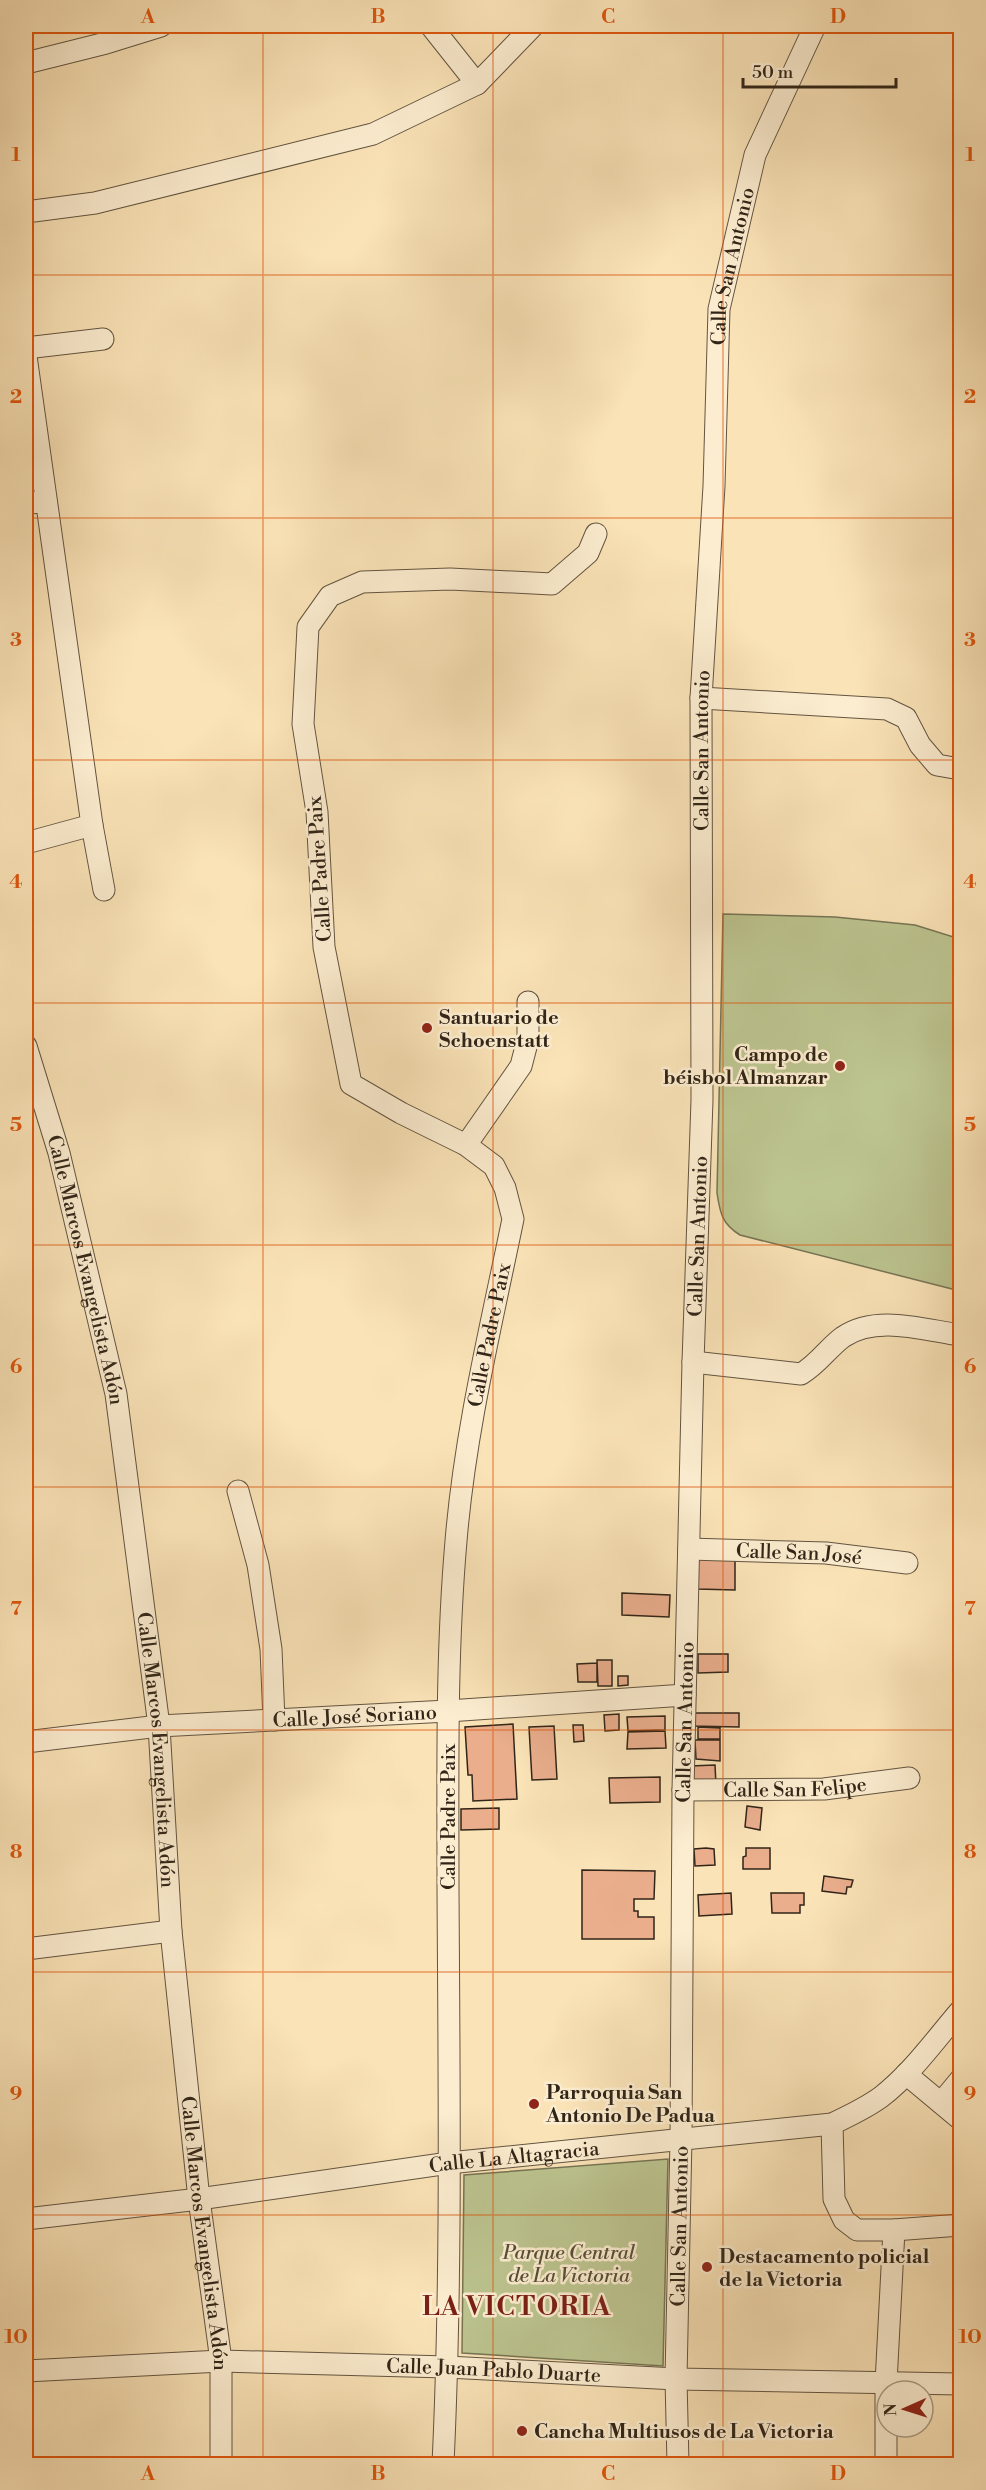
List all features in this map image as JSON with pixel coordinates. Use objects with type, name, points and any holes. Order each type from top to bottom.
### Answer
[{"type":"street","points":[[26,63],[107,34],[161,26]]},
{"type":"street","points":[[431,26],[477,84]]},
{"type":"street","points":[[26,212],[95,203],[373,134],[477,84],[533,26]]},
{"type":"street","name":"Calle San Antonio","points":[[678,2464],[676,2379],[681,2138],[682,1790],[702,1100],[701,698],[714,486],[719,309],[756,154],[815,26]]},
{"type":"street","points":[[26,348],[103,339]]},
{"type":"street","points":[[26,356],[36,503],[104,890]]},
{"type":"street","name":"Calle Padre Paix","points":[[443,2464],[447,2367],[449,2163],[448,1711],[456,1541],[470,1423],[513,1219],[505,1188],[494,1166],[466,1145],[401,1113],[351,1084],[324,947],[317,812],[303,724],[308,627],[330,596],[362,582],[450,579],[552,584],[588,553],[596,534]]},
{"type":"street","points":[[701,698],[887,709],[906,718],[920,745],[937,765],[960,770]]},
{"type":"street","points":[[26,843],[92,825]]},
{"type":"street","points":[[466,1145],[520,1066],[528,1039],[528,1002]]},
{"type":"street","name":"Calle Marcos Evangelista Adón","points":[[26,1046],[59,1153],[116,1394],[159,1726],[171,1931],[199,2199],[221,2361],[221,2464]]},
{"type":"street","points":[[693,1362],[801,1374],[843,1337],[862,1327],[888,1325],[960,1335]]},
{"type":"street","points":[[238,1491],[258,1565],[271,1649],[274,1720]]},
{"type":"street","name":"Calle San José","points":[[688,1549],[826,1553],[907,1563]]},
{"type":"street","name":"Calle José Soriano","points":[[26,1742],[159,1726],[448,1711],[685,1695]]},
{"type":"street","name":"Calle San Felipe","points":[[682,1790],[824,1789],[909,1778]]},
{"type":"street","points":[[26,1949],[171,1931]]},
{"type":"street","name":"Calle La Altagracia","points":[[26,2219],[199,2199],[449,2163],[832,2124],[861,2110],[882,2096],[906,2074],[960,2011]]},
{"type":"street","points":[[906,2074],[960,2118]]},
{"type":"street","points":[[941,2103],[960,2080]]},
{"type":"street","points":[[832,2124],[834,2199],[844,2220],[857,2230],[960,2225]]},
{"type":"street","points":[[886,2379],[894,2230]]},
{"type":"street","name":"Calle Juan Pablo Duarte","points":[[26,2371],[221,2361],[447,2367],[676,2379],[875,2383]]},
{"type":"street","name":"Calle Juan Pablo Duarte","points":[[935,2384],[960,2384]]},
{"type":"street","points":[[886,2439],[886,2464]]},
{"type":"green space","name":"Campo de béisbol Almanzar","points":[[723,914],[835,917],[915,925],[960,939],[960,1291],[740,1235],[729,1227],[721,1212],[717,1193]]},
{"type":"green space","name":"Parque Central de La Victoria","points":[[668,2159],[663,2366],[462,2353],[464,2175]]},
{"type":"building","points":[[697,1559],[735,1560],[735,1590],[697,1589]]},
{"type":"building","points":[[622,1593],[670,1595],[669,1617],[622,1615]]},
{"type":"building","points":[[698,1654],[728,1654],[728,1672],[698,1673]]},
{"type":"building","points":[[597,1660],[612,1660],[612,1686],[598,1686]]},
{"type":"building","points":[[597,1663],[597,1682],[578,1682],[577,1664]]},
{"type":"building","points":[[618,1676],[628,1676],[628,1685],[618,1686]]},
{"type":"building","points":[[692,1713],[739,1713],[739,1727],[691,1726]]},
{"type":"building","points":[[619,1714],[619,1730],[605,1731],[604,1715]]},
{"type":"building","points":[[665,1716],[665,1730],[628,1731],[627,1717]]},
{"type":"building","points":[[513,1724],[517,1799],[473,1801],[472,1775],[468,1775],[465,1727]]},
{"type":"building","points":[[573,1725],[583,1725],[584,1741],[574,1742]]},
{"type":"building","points":[[554,1726],[557,1779],[532,1780],[529,1727]]},
{"type":"building","points":[[698,1727],[720,1728],[720,1739],[698,1739]]},
{"type":"building","points":[[665,1731],[666,1748],[627,1749],[628,1732]]},
{"type":"building","points":[[695,1740],[720,1740],[720,1761],[696,1759]]},
{"type":"building","points":[[715,1765],[716,1785],[691,1786],[690,1766]]},
{"type":"building","points":[[660,1777],[660,1802],[610,1803],[609,1778]]},
{"type":"building","points":[[747,1806],[762,1808],[760,1830],[745,1827]]},
{"type":"building","points":[[499,1808],[499,1829],[461,1830],[461,1809]]},
{"type":"building","points":[[746,1848],[770,1848],[770,1869],[743,1869]]},
{"type":"building","points":[[694,1849],[714,1849],[715,1865],[695,1866]]},
{"type":"building","points":[[582,1870],[655,1871],[654,1899],[634,1899],[634,1911],[638,1911],[638,1917],[654,1917],[654,1939],[582,1939]]},
{"type":"building","points":[[824,1876],[853,1880],[851,1887],[847,1887],[846,1894],[822,1891]]},
{"type":"building","points":[[731,1893],[732,1914],[699,1916],[698,1895]]},
{"type":"building","points":[[771,1893],[804,1893],[804,1905],[800,1905],[800,1913],[772,1913]]},
{"type":"place","name":"Santuario de Schoenstatt","points":[[427,1028]]},
{"type":"place","name":"Campo de béisbol Almanzar","points":[[840,1066]]},
{"type":"place","name":"Parroquia San Antonio De Padua","points":[[534,2104]]},
{"type":"place","name":"Destacamento policial de la Victoria","points":[[707,2267]]},
{"type":"place","name":"Cancha Multiusos de La Victoria","points":[[522,2431]]},
{"type":"district","name":"LA VICTORIA","points":[[517,2306]]}]
